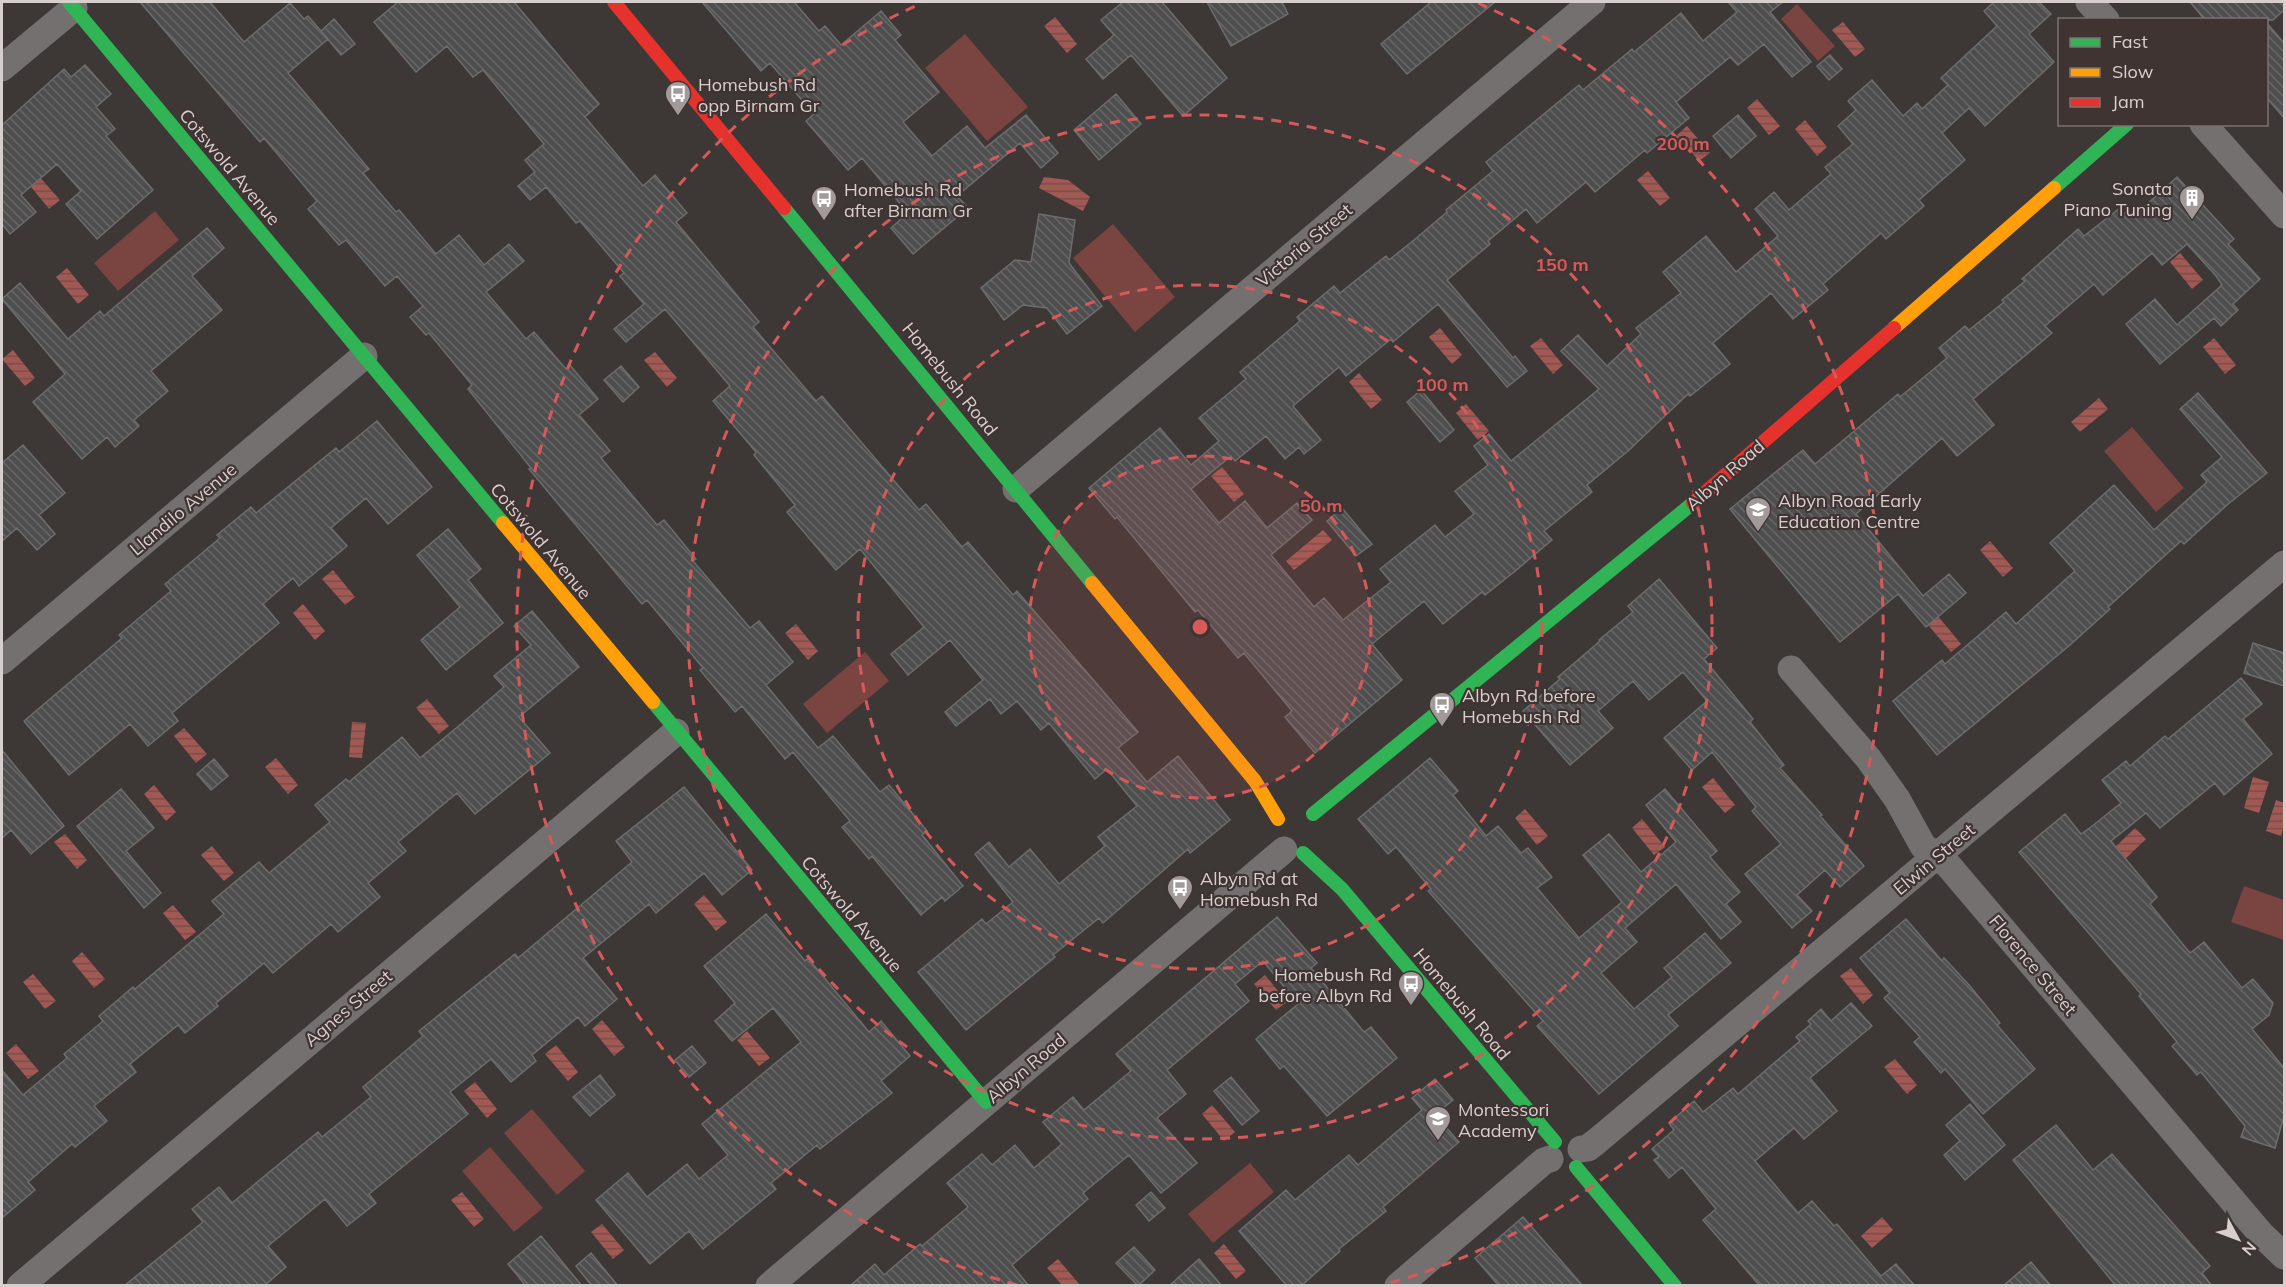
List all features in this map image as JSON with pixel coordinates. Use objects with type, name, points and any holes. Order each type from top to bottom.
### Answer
[{"type":"street","points":[[2089,2],[2104,18]]},
{"type":"street","name":"Homebush Road","points":[[617,3],[1255,781],[1283,839],[1342,889]]},
{"type":"street","name":"Victoria Street","points":[[1017,489],[1586,3]]},
{"type":"street","points":[[2,68],[72,5]]},
{"type":"street","name":"Cotswold Avenue","points":[[72,5],[986,1102]]},
{"type":"street","name":"Albyn Road","points":[[1312,814],[1675,519],[2125,126]]},
{"type":"street","points":[[2205,126],[2284,215]]},
{"type":"street","name":"Llandilo Avenue","points":[[2,661],[364,356]]},
{"type":"street","name":"Elwin Street","points":[[1398,1286],[1544,1161],[1564,1159],[1588,1148],[2284,564]]},
{"type":"street","name":"Florence Street","points":[[1791,669],[1868,758],[1897,799],[1923,846],[1948,865],[2261,1234],[2284,1256]]},
{"type":"street","name":"Agnes Street","points":[[20,1286],[676,732]]},
{"type":"street","name":"Homebush Road","points":[[1255,781],[1294,809],[1312,814]]},
{"type":"street","points":[[1283,839],[1294,809]]},
{"type":"street","points":[[1312,814],[1320,826]]},
{"type":"street","name":"Homebush Road","points":[[1283,839],[1319,848],[1342,889],[1564,1159],[1675,1286]]},
{"type":"street","name":"Albyn Road","points":[[769,1286],[986,1102],[1283,839]]},
{"type":"shaded area","points":[[1797,4],[1835,46],[1818,61],[1781,19]]},
{"type":"shaded area","points":[[1055,17],[1077,44],[1067,53],[1044,26]]},
{"type":"shaded area","points":[[1843,22],[1865,49],[1855,57],[1832,30]]},
{"type":"shaded area","points":[[965,34],[1028,107],[987,141],[925,68]]},
{"type":"shaded area","points":[[1757,99],[1780,126],[1769,135],[1747,108]]},
{"type":"shaded area","points":[[1805,120],[1827,147],[1817,156],[1795,129]]},
{"type":"shaded area","points":[[1687,126],[1710,153],[1699,161],[1677,135]]},
{"type":"shaded area","points":[[1648,171],[1670,198],[1660,206],[1637,180]]},
{"type":"shaded area","points":[[37,174],[60,200],[49,209],[27,182]]},
{"type":"shaded area","points":[[1044,177],[1068,180],[1090,197],[1083,211],[1039,188]]},
{"type":"shaded area","points":[[155,211],[179,240],[118,291],[94,263]]},
{"type":"shaded area","points":[[1113,224],[1175,297],[1135,332],[1073,258]]},
{"type":"shaded area","points":[[2180,253],[2203,280],[2192,289],[2170,262]]},
{"type":"shaded area","points":[[67,268],[89,295],[78,304],[56,277]]},
{"type":"shaded area","points":[[1440,328],[1462,355],[1452,364],[1429,337]]},
{"type":"shaded area","points":[[1541,338],[1563,365],[1553,374],[1530,346]]},
{"type":"shaded area","points":[[2214,338],[2236,365],[2225,374],[2203,347]]},
{"type":"shaded area","points":[[13,350],[35,378],[25,386],[2,359]]},
{"type":"shaded area","points":[[655,352],[677,378],[667,387],[644,360]]},
{"type":"shaded area","points":[[1359,373],[1382,400],[1371,409],[1349,382]]},
{"type":"shaded area","points":[[2099,398],[2108,409],[2080,432],[2071,422]]},
{"type":"shaded area","points":[[1466,404],[1489,431],[1478,440],[1456,413]]},
{"type":"shaded area","points":[[2132,427],[2184,488],[2156,512],[2104,451]]},
{"type":"shaded area","points":[[1222,467],[1244,494],[1234,502],[1211,476]]},
{"type":"shaded area","points":[[1323,530],[1332,540],[1294,570],[1286,561]]},
{"type":"shaded area","points":[[1990,541],[2013,568],[2003,577],[1980,550]]},
{"type":"shaded area","points":[[333,570],[355,597],[345,605],[322,579]]},
{"type":"shaded area","points":[[303,604],[325,631],[315,640],[293,613]]},
{"type":"shaded area","points":[[1938,616],[1961,644],[1951,652],[1928,625]]},
{"type":"shaded area","points":[[796,624],[818,651],[808,660],[785,633]]},
{"type":"shaded area","points":[[865,652],[889,681],[827,733],[803,704]]},
{"type":"shaded area","points":[[427,699],[449,726],[439,734],[416,708]]},
{"type":"shaded area","points":[[352,722],[366,723],[362,758],[349,757]]},
{"type":"shaded area","points":[[184,728],[207,754],[196,763],[174,736]]},
{"type":"shaded area","points":[[276,758],[298,785],[288,794],[265,767]]},
{"type":"shaded area","points":[[2253,777],[2269,782],[2259,813],[2244,808]]},
{"type":"shaded area","points":[[1713,778],[1735,805],[1725,813],[1702,787]]},
{"type":"shaded area","points":[[154,785],[176,812],[166,821],[144,794]]},
{"type":"shaded area","points":[[2276,800],[2284,803],[2284,825],[2281,836],[2266,831]]},
{"type":"shaded area","points":[[1525,809],[1548,836],[1537,845],[1515,818]]},
{"type":"shaded area","points":[[1642,819],[1665,847],[1654,855],[1632,828]]},
{"type":"shaded area","points":[[2135,828],[2146,839],[2122,862],[2111,851]]},
{"type":"shaded area","points":[[65,834],[87,860],[77,869],[54,842]]},
{"type":"shaded area","points":[[212,846],[234,873],[224,881],[201,855]]},
{"type":"shaded area","points":[[2244,886],[2284,900],[2284,940],[2231,922]]},
{"type":"shaded area","points":[[704,895],[727,922],[716,931],[694,904]]},
{"type":"shaded area","points":[[173,905],[196,932],[185,940],[163,913]]},
{"type":"shaded area","points":[[82,952],[105,979],[94,988],[72,961]]},
{"type":"shaded area","points":[[1851,968],[1873,995],[1863,1004],[1840,976]]},
{"type":"shaded area","points":[[33,974],[56,1001],[45,1009],[23,982]]},
{"type":"shaded area","points":[[1265,975],[1287,1002],[1276,1010],[1254,984]]},
{"type":"shaded area","points":[[602,1020],[625,1047],[614,1056],[592,1029]]},
{"type":"shaded area","points":[[747,1031],[770,1058],[759,1066],[737,1040]]},
{"type":"shaded area","points":[[16,1044],[39,1071],[28,1079],[6,1053]]},
{"type":"shaded area","points":[[556,1045],[578,1072],[568,1081],[545,1054]]},
{"type":"shaded area","points":[[1895,1059],[1917,1085],[1907,1094],[1884,1067]]},
{"type":"shaded area","points":[[475,1082],[497,1109],[487,1118],[464,1091]]},
{"type":"shaded area","points":[[1212,1105],[1235,1132],[1224,1141],[1202,1114]]},
{"type":"shaded area","points":[[532,1109],[585,1171],[557,1195],[504,1133]]},
{"type":"shaded area","points":[[490,1147],[543,1208],[514,1232],[462,1171]]},
{"type":"shaded area","points":[[1250,1163],[1274,1192],[1213,1243],[1188,1214]]},
{"type":"shaded area","points":[[462,1192],[484,1219],[474,1227],[451,1200]]},
{"type":"shaded area","points":[[1882,1217],[1893,1230],[1872,1248],[1861,1236]]},
{"type":"shaded area","points":[[602,1224],[624,1250],[613,1259],[591,1232]]},
{"type":"shaded area","points":[[1224,1244],[1246,1271],[1236,1279],[1214,1253]]},
{"type":"shaded area","points":[[1058,1259],[1080,1285],[1062,1285],[1047,1268]]},
{"type":"building","points":[[140,2],[210,2],[244,42],[290,3],[304,19],[308,16],[328,39],[288,73],[369,169],[363,173],[396,212],[399,210],[436,254],[459,235],[484,265],[509,244],[524,261],[486,292],[526,339],[534,332],[566,369],[570,365],[598,399],[579,415],[610,451],[601,458],[657,525],[664,520],[696,559],[693,561],[750,628],[759,621],[793,662],[766,685],[818,748],[833,736],[880,792],[889,785],[927,831],[922,835],[963,886],[945,901],[942,897],[921,915],[872,856],[869,859],[842,827],[850,821],[793,752],[785,759],[742,706],[735,712],[700,670],[703,668],[647,600],[642,604],[529,469],[531,468],[468,389],[472,385],[429,333],[426,335],[410,317],[423,306],[397,276],[385,286],[346,240],[339,245],[308,209],[317,201],[264,138],[260,142]]},
{"type":"building","points":[[398,2],[514,2],[599,104],[585,117],[643,186],[655,175],[687,213],[676,222],[759,322],[753,327],[816,401],[822,396],[919,510],[926,504],[962,547],[968,542],[1013,595],[1017,591],[1138,732],[1118,748],[1147,782],[1178,756],[1230,820],[1190,853],[1188,849],[1103,923],[1099,918],[966,1030],[918,972],[982,919],[986,924],[1013,902],[975,854],[989,842],[1009,867],[1030,849],[1059,884],[1105,846],[1098,837],[1137,806],[1107,769],[1095,779],[1049,723],[1041,730],[1017,701],[1001,714],[990,699],[956,726],[945,712],[983,680],[950,640],[908,675],[891,654],[924,627],[860,549],[836,570],[787,512],[795,505],[754,455],[756,452],[713,401],[730,386],[665,309],[626,342],[614,329],[644,304],[620,276],[624,273],[580,221],[576,223],[546,187],[530,200],[518,186],[535,172],[525,160],[544,144],[483,70],[473,77],[447,46],[416,72],[374,22]]},
{"type":"building","points":[[702,2],[794,2],[819,31],[825,26],[841,45],[881,11],[901,35],[895,40],[939,92],[903,122],[932,156],[967,126],[985,148],[1026,115],[1058,153],[1041,168],[1020,143],[957,196],[968,208],[913,254],[891,228],[908,213],[862,158],[848,170],[806,121],[814,114],[770,63],[761,71]]},
{"type":"building","points":[[1123,2],[1162,2],[1227,78],[1183,116],[1131,55],[1103,79],[1086,59],[1114,35],[1101,20]]},
{"type":"building","points":[[1207,2],[1282,2],[1288,14],[1231,46]]},
{"type":"building","points":[[1431,2],[1495,2],[1407,74],[1381,44]]},
{"type":"building","points":[[1728,2],[1783,2],[1770,12],[1811,62],[1792,77],[1764,44],[1738,65],[1730,57],[1676,102],[1689,118],[1647,153],[1645,150],[1595,192],[1586,182],[1537,223],[1526,209],[1488,241],[1490,244],[1447,280],[1513,358],[1515,356],[1527,371],[1507,387],[1438,304],[1393,342],[1391,339],[1346,376],[1339,367],[1293,406],[1321,440],[1304,454],[1299,447],[1285,459],[1266,436],[1235,461],[1231,456],[1191,489],[1219,523],[1245,501],[1267,528],[1297,503],[1312,520],[1271,555],[1314,607],[1324,598],[1343,620],[1391,582],[1380,569],[1435,525],[1445,537],[1474,514],[1455,491],[1488,465],[1474,446],[1489,434],[1511,461],[1599,389],[1561,351],[1578,335],[1607,366],[1641,334],[1636,328],[1681,293],[1663,272],[1706,236],[1736,272],[1778,236],[1755,209],[1774,192],[1789,210],[1831,174],[1825,167],[1853,144],[1838,126],[1856,110],[1848,101],[1872,80],[1903,116],[1917,103],[1922,109],[1948,85],[1941,78],[1997,26],[1984,11],[1994,2],[2039,2],[2051,14],[2029,34],[2054,62],[1985,126],[1969,108],[1942,133],[1965,160],[1919,200],[1924,206],[1886,239],[1881,233],[1823,284],[1828,290],[1793,319],[1771,293],[1713,343],[1730,364],[1690,396],[1688,394],[1628,451],[1587,485],[1592,492],[1544,531],[1552,540],[1485,595],[1482,592],[1443,624],[1424,601],[1372,644],[1402,680],[1315,753],[1285,717],[1292,711],[1244,653],[1238,658],[1198,610],[1195,612],[1117,517],[1115,519],[1089,488],[1160,428],[1191,465],[1219,441],[1199,418],[1246,379],[1240,372],[1300,321],[1297,317],[1334,286],[1340,293],[1386,256],[1389,260],[1414,240],[1493,171],[1486,162],[1579,85],[1583,90],[1632,49],[1634,52],[1681,13],[1703,41],[1737,12]]},
{"type":"building","points":[[2190,2],[2284,2],[2284,10],[2273,20],[2268,20],[2268,18],[2203,18]]},
{"type":"building","points":[[334,19],[355,44],[341,55],[321,31]]},
{"type":"building","points":[[2268,24],[2284,43],[2284,118],[2268,99]]},
{"type":"building","points":[[1830,55],[1842,69],[1829,80],[1817,66]]},
{"type":"building","points":[[85,65],[111,94],[96,107],[115,129],[106,136],[153,190],[97,239],[66,204],[81,191],[57,164],[21,195],[36,212],[10,234],[2,224],[2,125],[64,69],[71,77]]},
{"type":"building","points":[[1116,94],[1141,124],[1099,160],[1074,130]]},
{"type":"building","points":[[1738,115],[1756,136],[1731,158],[1713,136]]},
{"type":"building","points":[[2177,177],[2234,239],[2228,244],[2260,279],[2233,304],[2238,310],[2221,326],[2214,318],[2160,364],[2126,324],[2155,299],[2177,325],[2222,285],[2217,277],[2187,244],[2162,265],[2152,253],[2103,295],[2094,284],[2045,326],[2052,333],[1973,399],[1994,425],[1957,456],[1942,438],[1856,514],[1923,596],[1949,574],[1966,593],[1926,627],[1898,594],[1840,642],[1730,509],[1803,450],[1815,464],[1898,394],[1900,397],[1947,358],[1939,348],[1965,326],[1969,330],[2004,302],[2002,300],[2025,281],[2022,279],[2078,229],[2084,236],[2120,208],[2126,215],[2130,213],[2133,217]]},
{"type":"building","points":[[1039,214],[1075,220],[1069,263],[1102,306],[1067,334],[1047,308],[1023,305],[1004,320],[981,288],[1015,260],[1031,262]]},
{"type":"building","points":[[207,228],[224,248],[192,276],[222,310],[151,371],[168,391],[134,420],[139,426],[115,447],[107,437],[82,459],[33,402],[65,374],[2,299],[20,283],[68,339],[100,311],[104,316]]},
{"type":"building","points":[[621,366],[639,387],[623,402],[604,380]]},
{"type":"building","points":[[1421,390],[1454,430],[1440,442],[1407,402]]},
{"type":"building","points":[[2198,393],[2267,473],[2184,544],[2181,541],[2070,645],[1937,755],[1893,701],[1942,660],[1945,664],[2006,612],[2016,624],[2075,571],[2050,543],[2114,485],[2154,530],[2207,482],[2201,475],[2222,457],[2180,409]]},
{"type":"building","points":[[377,421],[432,487],[388,524],[366,498],[331,528],[347,546],[299,586],[293,578],[263,604],[279,623],[172,713],[178,721],[148,746],[130,724],[69,775],[24,721],[122,638],[119,635],[171,591],[165,584],[220,538],[217,535],[251,507],[256,513],[336,448],[339,452]]},
{"type":"building","points":[[23,445],[65,493],[39,515],[55,534],[37,550],[17,528],[2,541],[2,463]]},
{"type":"building","points":[[1342,508],[1372,544],[1356,556],[1327,521]]},
{"type":"building","points":[[448,529],[481,569],[468,580],[503,623],[446,670],[421,640],[460,607],[417,555]]},
{"type":"building","points":[[1659,579],[1717,648],[1704,659],[1753,719],[1750,722],[1784,765],[1780,768],[1864,866],[1840,887],[1825,870],[1797,895],[1812,911],[1792,928],[1745,874],[1781,844],[1752,811],[1756,807],[1712,752],[1692,770],[1664,738],[1707,701],[1683,672],[1649,700],[1633,681],[1598,711],[1613,728],[1570,765],[1523,711],[1560,679],[1558,677],[1599,640],[1633,612],[1628,606]]},
{"type":"building","points":[[532,611],[579,667],[519,717],[550,753],[475,814],[457,793],[398,842],[406,851],[368,883],[380,897],[338,932],[331,924],[273,973],[264,963],[216,1003],[218,1006],[185,1033],[178,1025],[130,1064],[136,1072],[94,1106],[107,1121],[75,1147],[72,1144],[28,1182],[35,1190],[2,1218],[2,1070],[23,1095],[67,1058],[64,1054],[103,1021],[99,1016],[133,987],[135,989],[224,914],[212,901],[259,862],[269,873],[330,822],[315,805],[346,779],[349,782],[402,737],[420,758],[504,687],[494,676],[531,645],[514,626]]},
{"type":"building","points":[[2253,643],[2284,653],[2284,686],[2244,673]]},
{"type":"building","points":[[2241,678],[2262,704],[2243,719],[2272,754],[2224,795],[2215,783],[2160,828],[2146,813],[2111,841],[2157,897],[2150,904],[2190,953],[2204,942],[2242,988],[2253,979],[2273,1003],[2269,1015],[2252,1029],[2284,1068],[2284,1116],[2275,1148],[2241,1137],[2245,1126],[2201,1072],[2197,1075],[2172,1046],[2177,1042],[2139,996],[2141,994],[2019,852],[2065,814],[2081,834],[2091,827],[2121,803],[2102,780],[2126,761],[2130,766],[2165,736],[2168,739]]},
{"type":"building","points":[[2,750],[64,826],[31,854],[11,830],[2,838]]},
{"type":"building","points":[[1430,758],[1458,791],[1453,795],[1486,836],[1498,826],[1521,853],[1528,848],[1552,877],[1537,888],[1579,938],[1622,902],[1583,855],[1609,834],[1641,872],[1676,842],[1646,805],[1665,789],[1717,851],[1710,857],[1740,892],[1726,904],[1741,922],[1721,939],[1676,884],[1625,928],[1637,942],[1601,973],[1634,1009],[1672,977],[1664,968],[1705,933],[1731,963],[1668,1015],[1678,1026],[1599,1094],[1537,1026],[1543,1021],[1428,891],[1431,889],[1396,847],[1388,854],[1358,819]]},
{"type":"building","points":[[214,759],[228,776],[211,790],[197,774]]},
{"type":"building","points":[[684,787],[752,870],[722,895],[704,873],[656,913],[649,904],[583,958],[617,999],[585,1026],[578,1017],[532,1055],[536,1061],[511,1082],[491,1059],[450,1092],[468,1114],[369,1194],[376,1203],[347,1226],[325,1199],[268,1246],[286,1267],[264,1286],[124,1286],[203,1222],[192,1209],[219,1187],[232,1203],[318,1132],[322,1137],[371,1097],[363,1087],[423,1036],[419,1031],[515,954],[518,958],[632,862],[616,841]]},
{"type":"building","points":[[121,789],[154,828],[126,851],[161,893],[144,908],[77,826]]},
{"type":"building","points":[[766,914],[805,961],[808,958],[869,1032],[881,1021],[910,1056],[881,1081],[892,1093],[820,1149],[817,1145],[771,1183],[776,1189],[703,1249],[689,1231],[650,1264],[596,1200],[628,1173],[647,1197],[687,1164],[699,1179],[728,1155],[702,1124],[801,1042],[773,1008],[732,1041],[715,1021],[735,1003],[704,966]]},
{"type":"building","points":[[1277,917],[1317,963],[1311,968],[1364,1032],[1371,1027],[1397,1058],[1327,1116],[1284,1066],[1280,1069],[1256,1039],[1298,1004],[1263,961],[1235,984],[1249,1001],[1167,1070],[1186,1094],[1157,1118],[1197,1163],[1161,1193],[1129,1155],[1083,1193],[1088,1199],[1012,1265],[1029,1286],[850,1286],[875,1264],[884,1275],[968,1207],[947,1183],[982,1154],[992,1165],[1015,1145],[1034,1168],[1062,1144],[1043,1122],[1073,1097],[1084,1110],[1131,1071],[1116,1054]]},
{"type":"building","points":[[1906,919],[1942,961],[1944,958],[1970,986],[2000,1023],[1997,1025],[2035,1069],[1983,1114],[1945,1069],[1941,1073],[1914,1042],[1920,1037],[1884,998],[1890,993],[1860,958]]},
{"type":"building","points":[[1851,1003],[1872,1026],[1810,1078],[1837,1111],[1804,1139],[1794,1128],[1755,1161],[1798,1213],[1812,1201],[1834,1226],[1837,1224],[1881,1276],[1896,1264],[1915,1286],[1760,1286],[1703,1220],[1716,1209],[1682,1167],[1669,1178],[1654,1160],[1659,1157],[1652,1149],[1674,1130],[1669,1123],[1694,1101],[1703,1112],[1733,1088],[1738,1094],[1800,1041],[1796,1037],[1811,1024],[1808,1021],[1821,1009],[1831,1021]]},
{"type":"building","points":[[692,1046],[706,1063],[689,1077],[675,1060]]},
{"type":"building","points":[[600,1075],[615,1095],[590,1116],[573,1097]]},
{"type":"building","points":[[1231,1077],[1259,1111],[1242,1125],[1214,1091]]},
{"type":"building","points":[[1435,1079],[1453,1100],[1435,1115],[1459,1142],[1383,1207],[1386,1211],[1339,1249],[1340,1251],[1301,1286],[1287,1286],[1239,1231],[1286,1190],[1295,1200],[1349,1155],[1358,1165],[1422,1110],[1412,1098]]},
{"type":"building","points":[[1970,1104],[2005,1145],[1965,1180],[1944,1155],[1960,1141],[1946,1125]]},
{"type":"building","points":[[2056,1125],[2093,1170],[2112,1154],[2210,1266],[2202,1273],[2212,1286],[2116,1286],[2013,1160]]},
{"type":"building","points":[[1151,1192],[1165,1208],[1149,1221],[1136,1205]]},
{"type":"building","points":[[1523,1217],[1583,1286],[1499,1286],[1475,1258]]},
{"type":"building","points":[[541,1236],[582,1286],[526,1286],[508,1264]]},
{"type":"building","points":[[1134,1247],[1155,1270],[1138,1286],[1116,1263]]},
{"type":"building","points":[[591,1253],[618,1286],[592,1286],[576,1266]]},
{"type":"building","points":[[1199,1259],[1222,1286],[1169,1286]]},
{"type":"building","points":[[2031,1262],[2051,1286],[2003,1286]]},
{"type":"traffic: fast","points":[[69,2],[503,523]]},
{"type":"traffic: fast","points":[[2054,188],[2125,126]]},
{"type":"traffic: fast","points":[[784,208],[1092,583]]},
{"type":"traffic: fast","points":[[1313,814],[1693,503]]},
{"type":"traffic: fast","points":[[653,702],[986,1102]]},
{"type":"traffic: fast","points":[[1303,853],[1342,889],[1555,1142]]},
{"type":"traffic: fast","points":[[1576,1167],[1675,1286]]},
{"type":"traffic: slow","points":[[1894,328],[2054,188]]},
{"type":"traffic: slow","points":[[503,523],[653,702]]},
{"type":"traffic: slow","points":[[1092,583],[1255,781],[1278,819]]},
{"type":"traffic: jam","points":[[614,2],[784,208]]},
{"type":"traffic: jam","points":[[1693,503],[1894,328]]},
{"type":"place","name":"Homebush Rd opp Birnam Gr","points":[[678,117]]},
{"type":"place","name":"Sonata Piano Tuning","points":[[2192,221]]},
{"type":"place","name":"Homebush Rd after Birnam Gr","points":[[824,222]]},
{"type":"place","name":"Albyn Road Early Education Centre","points":[[1758,533]]},
{"type":"place","name":"Albyn Rd before Homebush Rd","points":[[1442,728]]},
{"type":"place","name":"Albyn Rd at Homebush Rd","points":[[1180,911]]},
{"type":"place","name":"Homebush Rd before Albyn Rd","points":[[1411,1007]]},
{"type":"place","name":"Montessori Academy","points":[[1438,1142]]}]
